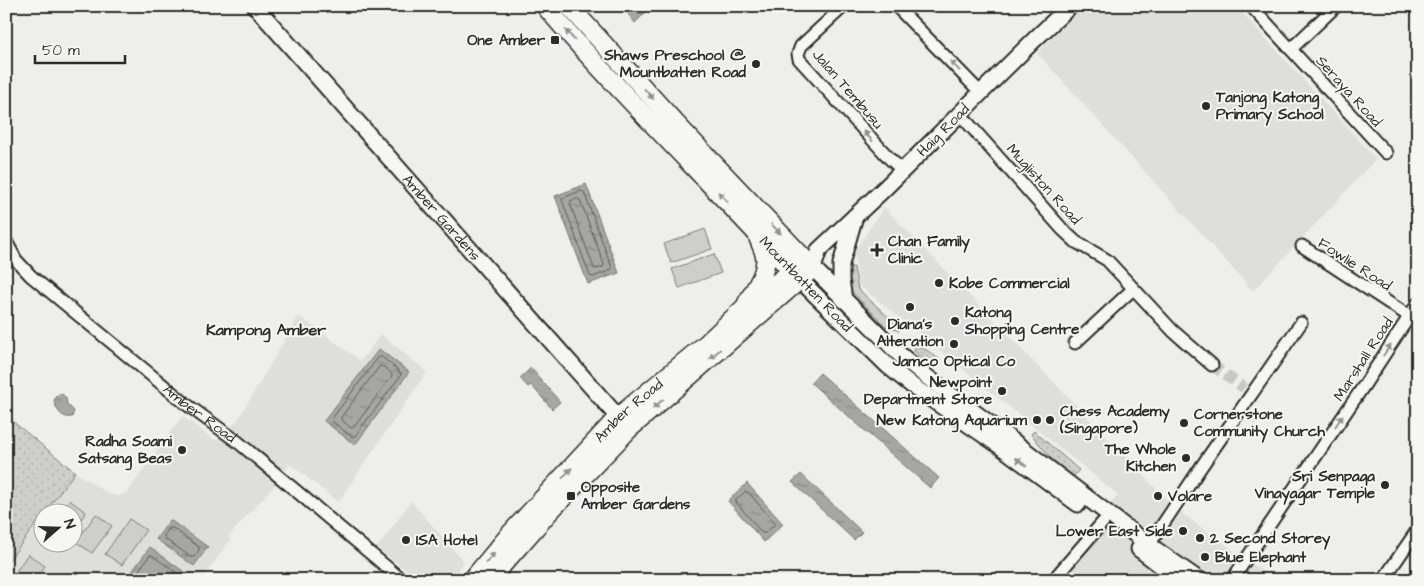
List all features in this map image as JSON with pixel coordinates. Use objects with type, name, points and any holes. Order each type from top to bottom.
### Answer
[{"type":"main road","name":"Amber Gardens","points":[[255,6],[624,423]]},
{"type":"main road","name":"Mountbatten Road","points":[[545,6],[596,64],[756,232],[806,267],[844,300],[898,353],[1005,435],[1107,519]]},
{"type":"main road","name":"Mountbatten Road","points":[[569,6],[806,267],[888,366],[915,388],[1107,519]]},
{"type":"main road","name":"Haig Road","points":[[806,267],[819,250],[1070,6]]},
{"type":"main road","points":[[844,300],[841,264],[856,214]]},
{"type":"main road","points":[[744,308],[762,276],[765,264],[765,256],[756,232]]},
{"type":"main road","name":"Amber Road","points":[[489,580],[624,423],[806,267]]},
{"type":"main road","name":"Amber Road","points":[[472,580],[511,534],[744,308],[806,267]]},
{"type":"main road","points":[[1107,519],[1149,545],[1199,580]]},
{"type":"main road","points":[[1107,519],[1180,580]]},
{"type":"street","name":"Jalan Tembusu","points":[[844,6],[801,46],[798,54],[799,58],[902,170]]},
{"type":"street","points":[[896,6],[981,93]]},
{"type":"street","name":"Seraya Road","points":[[1251,6],[1386,153]]},
{"type":"street","points":[[1291,49],[1336,6]]},
{"type":"street","name":"Mugliston Road","points":[[960,113],[1063,230],[1076,242],[1107,260],[1173,331],[1212,365]]},
{"type":"street","name":"Amber Road","points":[[6,241],[16,260],[31,276],[186,404],[238,442],[402,580]]},
{"type":"street","name":"Fowlie Road","points":[[1302,246],[1413,319]]},
{"type":"street","points":[[1075,343],[1134,289]]},
{"type":"street","name":"Marshall Road","points":[[1232,580],[1365,384],[1413,319],[1418,303]]},
{"type":"street","points":[[1149,545],[1248,391],[1301,323]]},
{"type":"street","points":[[1053,580],[1107,519]]},
{"type":"street","points":[[1383,580],[1418,529]]},
{"type":"shaded area","name":"Tanjong Katong Primary School","points":[[1084,6],[1236,6],[1376,159],[1253,291],[1037,53]]},
{"type":"shaded area","points":[[884,207],[1177,510],[1275,580],[1066,580],[1057,572],[1118,495],[859,285],[854,252]]},
{"type":"shaded area","points":[[705,229],[712,249],[671,263],[664,244]]},
{"type":"shaded area","points":[[714,254],[721,273],[679,288],[672,269]]},
{"type":"shaded area","points":[[848,267],[854,267],[858,289],[898,326],[899,331],[885,326],[849,289]]},
{"type":"shaded area","points":[[299,316],[361,361],[381,334],[427,372],[338,502],[290,464],[274,486],[228,537],[231,539],[201,580],[6,580],[6,564],[32,529],[32,554],[82,554],[82,504],[51,504],[75,472],[109,494],[119,496],[127,493],[182,416],[216,441],[237,421]]},
{"type":"shaded area","points":[[916,345],[940,360],[934,368],[914,351]]},
{"type":"shaded area","points":[[6,416],[75,472],[51,504],[32,504],[32,529],[6,564]]},
{"type":"shaded area","points":[[1034,431],[1079,470],[1073,477],[1054,462],[1031,434]]},
{"type":"shaded area","points":[[69,500],[75,504],[66,504]]},
{"type":"shaded area","points":[[411,501],[464,562],[451,580],[419,580],[377,548]]},
{"type":"shaded area","points":[[82,509],[86,512],[82,518]]},
{"type":"shaded area","points":[[96,514],[112,526],[92,553],[82,546],[82,534]]},
{"type":"shaded area","points":[[129,519],[146,530],[122,565],[105,554]]},
{"type":"shaded area","points":[[28,554],[45,566],[35,580],[10,580]]},
{"type":"water","points":[[622,6],[652,6],[635,23]]},
{"type":"water","points":[[586,184],[619,273],[588,284],[555,196]]},
{"type":"water","points":[[379,349],[409,372],[355,445],[324,421]]},
{"type":"water","points":[[531,368],[560,402],[552,409],[531,385],[528,387],[520,378]]},
{"type":"water","points":[[820,373],[939,478],[930,488],[811,383]]},
{"type":"water","points":[[59,394],[66,398],[67,404],[74,411],[72,417],[65,417],[56,408],[54,401]]},
{"type":"water","points":[[801,474],[862,532],[854,540],[792,482]]},
{"type":"water","points":[[747,483],[783,524],[764,542],[728,501]]},
{"type":"water","points":[[170,520],[208,547],[194,566],[156,539]]},
{"type":"water","points":[[150,547],[187,574],[183,580],[126,580]]},
{"type":"tunnel","points":[[1212,365],[1244,388]]},
{"type":"place","name":"One Amber","points":[[555,40]]},
{"type":"place","name":"Shaws Preschool @ Mountbatten Road","points":[[756,64]]},
{"type":"place","name":"Tanjong Katong Primary School","points":[[1206,106]]},
{"type":"place","name":"Chan Family Clinic","points":[[877,250]]},
{"type":"place","name":"Kobe Commercial","points":[[939,283]]},
{"type":"place","name":"Diana's Alteration","points":[[910,307]]},
{"type":"place","name":"Katong Shopping Centre","points":[[955,321]]},
{"type":"place","name":"Jamco Optical Co","points":[[954,344]]},
{"type":"place","name":"Newpoint Department Store","points":[[1002,391]]},
{"type":"place","name":"New Katong Aquarium","points":[[1037,420]]},
{"type":"place","name":"Chess Academy (Singapore)","points":[[1050,420]]},
{"type":"place","name":"Cornerstone Community Church","points":[[1184,423]]},
{"type":"place","name":"Radha Soami Satsang Beas","points":[[182,450]]},
{"type":"place","name":"The Whole Kitchen","points":[[1186,458]]},
{"type":"place","name":"Sri Senpaga Vinayagar Temple","points":[[1385,485]]},
{"type":"place","name":"Opposite Amber Gardens","points":[[571,496]]},
{"type":"place","name":"Volare","points":[[1158,496]]},
{"type":"place","name":"Lower East Side","points":[[1183,531]]},
{"type":"place","name":"2 Second Storey","points":[[1200,538]]},
{"type":"place","name":"ISA Hotel","points":[[406,540]]},
{"type":"place","name":"Blue Elephant","points":[[1205,557]]},
{"type":"district","name":"Kampong Amber","points":[[266,329]]}]
